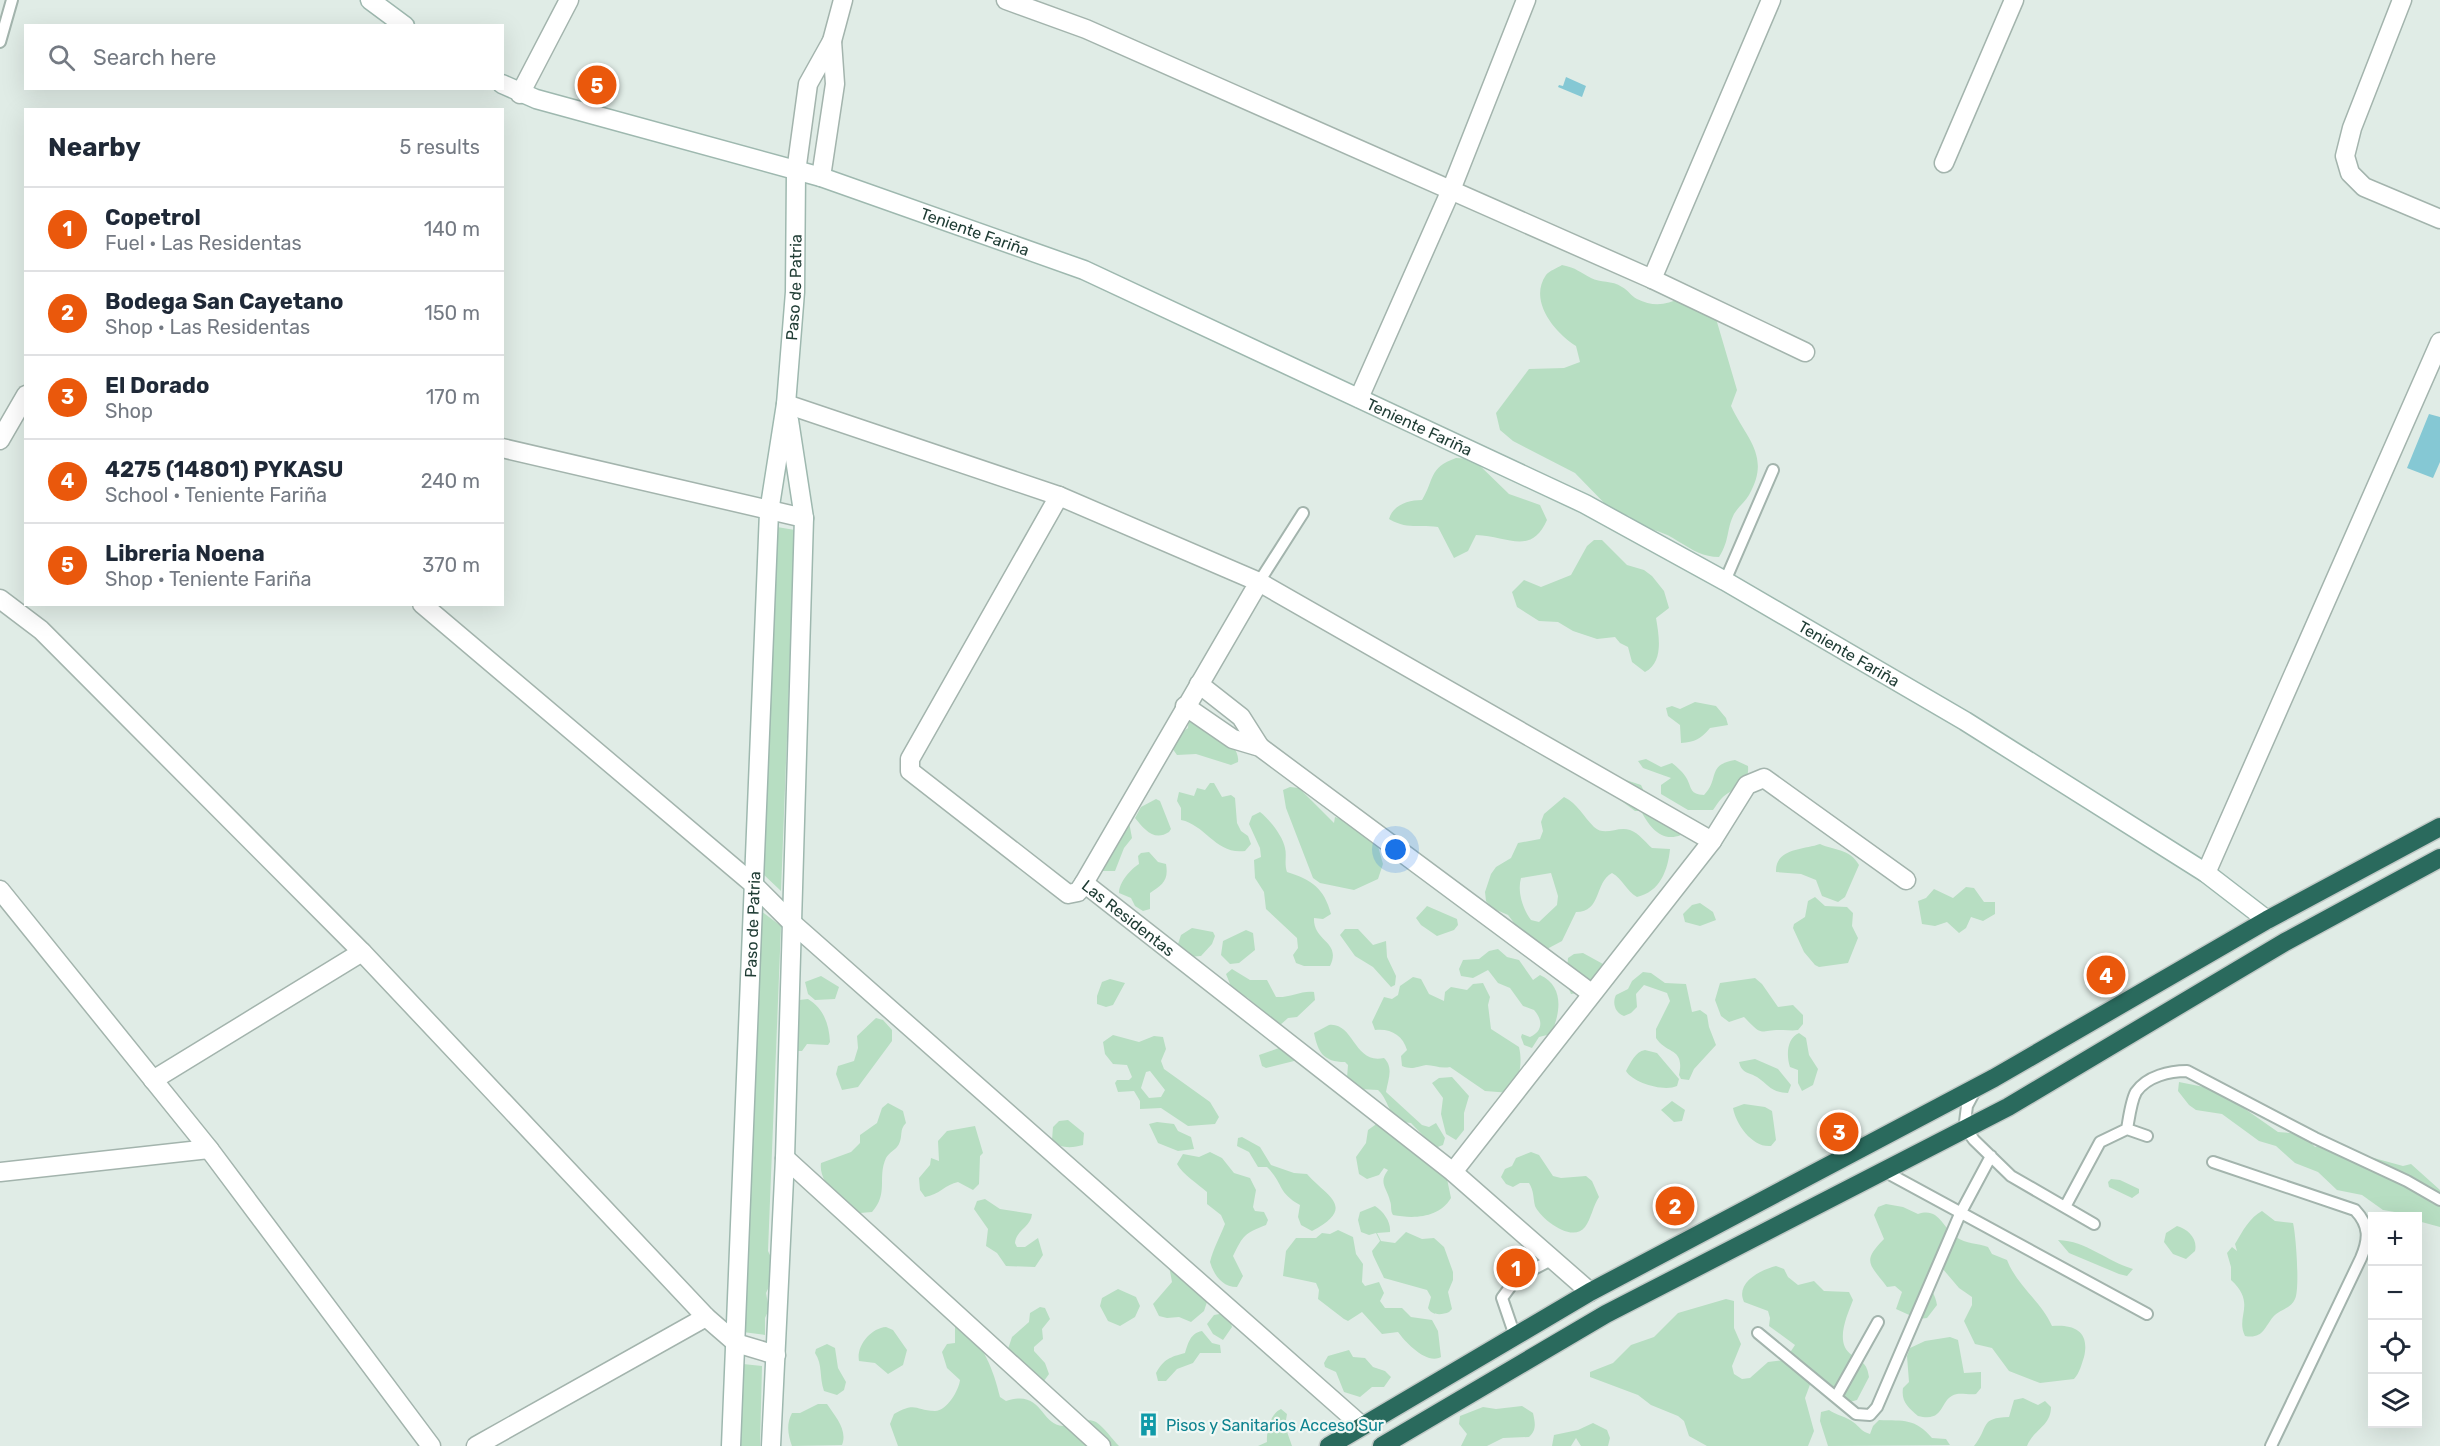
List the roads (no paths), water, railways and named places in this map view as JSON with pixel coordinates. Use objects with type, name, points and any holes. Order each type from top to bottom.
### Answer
[{"type":"highway","points":[[1329,1446],[1590,1292],[1977,1087],[2267,920],[2440,827]]},
{"type":"highway","points":[[1382,1446],[1605,1314],[2008,1107],[2285,942],[2440,858]]},
{"type":"highway","points":[[2267,920],[2285,942]]},
{"type":"highway","points":[[1590,1292],[1605,1314]]},
{"type":"street","points":[[370,0],[402,24]]},
{"type":"street","points":[[520,94],[569,0]]},
{"type":"street","points":[[821,177],[836,84],[832,41],[843,0]]},
{"type":"street","points":[[1006,0],[1086,29],[1652,279],[1805,352]]},
{"type":"street","points":[[1359,398],[1451,190],[1526,0]]},
{"type":"street","points":[[1652,279],[1771,0]]},
{"type":"street","points":[[1944,163],[2014,0]]},
{"type":"street","points":[[2402,0],[2352,128],[2345,156],[2350,173],[2364,187],[2440,219]]},
{"type":"street","name":"Paso de Patria","points":[[731,1446],[769,512],[786,404],[795,292],[796,172],[808,84],[832,41]]},
{"type":"street","name":"Teniente Fariña","points":[[504,85],[520,94],[796,172],[821,177],[1084,270],[1585,504],[1725,581],[1965,720],[2206,873],[2267,920]]},
{"type":"street","points":[[2206,873],[2440,342]]},
{"type":"street","points":[[0,440],[24,398]]},
{"type":"street","points":[[786,404],[1059,496],[1259,582],[1712,841]]},
{"type":"street","name":"Paso de Patria","points":[[771,1446],[784,1158],[804,518],[786,404]]},
{"type":"street","points":[[504,448],[769,512],[804,518]]},
{"type":"street","name":"Las Residentas","points":[[1059,496],[909,765],[910,771],[1068,894],[1078,892],[1084,883],[1453,1172],[1590,1292]]},
{"type":"street","points":[[1084,883],[1259,582]]},
{"type":"street","points":[[0,599],[41,630],[362,952],[706,1317],[736,1343],[776,1355]]},
{"type":"street","points":[[424,606],[753,884],[790,921],[1362,1426]]},
{"type":"street","points":[[1199,684],[1241,717],[1260,747],[1591,993]]},
{"type":"street","points":[[1185,706],[1233,740],[1260,747]]},
{"type":"street","points":[[1453,1172],[1712,841],[1747,785],[1764,778],[1906,880]]},
{"type":"street","points":[[0,890],[209,1149],[431,1446]]},
{"type":"street","points":[[153,1080],[362,952]]},
{"type":"street","points":[[0,1172],[209,1149]]},
{"type":"street","points":[[784,1158],[1101,1446]]},
{"type":"street","points":[[476,1446],[706,1317]]},
{"type":"lane","points":[[0,42],[12,0]]},
{"type":"lane","points":[[1725,581],[1773,470]]},
{"type":"lane","points":[[1259,582],[1303,513]]},
{"type":"lane","points":[[2127,1129],[2136,1092],[2154,1078],[2172,1071],[2187,1071],[2315,1138],[2407,1181],[2440,1200]]},
{"type":"lane","points":[[1977,1087],[1967,1106],[1966,1129],[2011,1176],[2094,1224]]},
{"type":"lane","points":[[2065,1207],[2100,1142],[2127,1129],[2147,1136]]},
{"type":"lane","points":[[1758,1333],[1856,1414],[1870,1415],[1877,1407],[1960,1214],[1991,1156]]},
{"type":"lane","points":[[2213,1162],[2355,1210],[2368,1227],[2367,1243],[2361,1258],[2271,1446]]},
{"type":"lane","points":[[1884,1171],[2147,1314]]},
{"type":"lane","points":[[1530,1272],[1552,1259]]},
{"type":"lane","points":[[1513,1282],[1502,1298],[1515,1336]]},
{"type":"lane","points":[[1836,1397],[1878,1322]]},
{"type":"water","points":[[1566,77],[1586,86],[1582,97],[1558,87],[1563,86]]},
{"type":"water","points":[[2429,414],[2440,417],[2440,462],[2433,478],[2407,468]]},
{"type":"place","name":"Libreria Noena","points":[[597,85]]},
{"type":"place","name":"4275 (14801) PYKASU","points":[[2106,975]]},
{"type":"place","name":"El Dorado","points":[[1839,1132]]},
{"type":"place","name":"Bodega San Cayetano","points":[[1675,1206]]},
{"type":"place","name":"Copetrol","points":[[1516,1268]]},
{"type":"place","name":"Pisos y Sanitarios Acceso Sur","points":[[1148,1425]]}]
